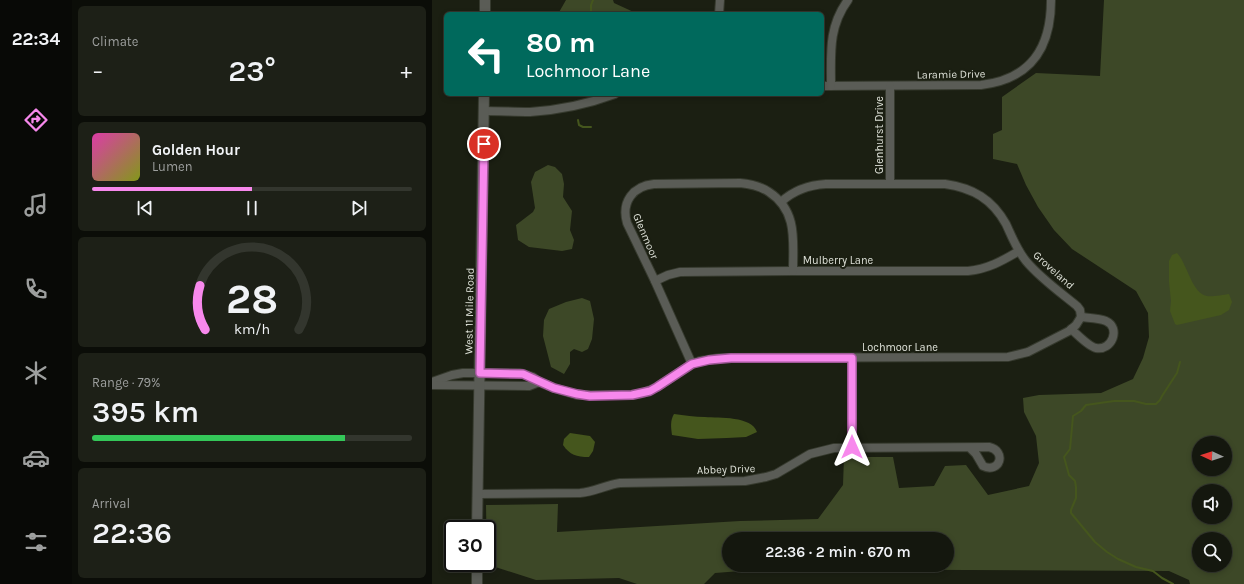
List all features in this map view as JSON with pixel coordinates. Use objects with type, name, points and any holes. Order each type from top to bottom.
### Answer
[{"type":"street","points":[[485,0],[485,12]]},
{"type":"street","points":[[719,12],[720,0]]},
{"type":"street","points":[[831,86],[831,44],[833,32],[837,19],[848,0]]},
{"type":"street","name":"Laramie Drive","points":[[824,86],[981,86],[997,83],[1011,77],[1030,64],[1035,58],[1044,42],[1050,23],[1051,0]]},
{"type":"street","name":"Glenhurst Drive","points":[[890,86],[890,184]]},
{"type":"street","name":"West 11 Mile Road","points":[[477,520],[484,96]]},
{"type":"street","points":[[484,111],[530,112],[558,109],[586,104],[609,96]]},
{"type":"street","name":"Glenmoor","points":[[692,364],[627,223],[624,211],[627,202],[637,189],[654,184],[746,184],[762,188],[782,202]]},
{"type":"street","points":[[793,271],[792,227],[789,216],[782,202],[794,192],[812,185],[890,184]]},
{"type":"street","name":"Groveland","points":[[890,184],[945,184],[962,187],[975,192],[992,205],[999,214],[1019,251],[1030,266],[1077,306],[1080,310],[1080,317]]},
{"type":"street","name":"Mulberry Lane","points":[[655,281],[668,275],[680,272],[974,270],[990,267],[1000,263],[1019,251]]},
{"type":"street","points":[[1071,329],[1092,347],[1101,348],[1109,344],[1112,340],[1113,332],[1109,323],[1080,317]]},
{"type":"street","name":"Lochmoor Lane","points":[[432,382],[457,374],[523,374],[554,388],[577,394],[590,396],[637,394],[650,391],[692,364],[726,358],[1008,357],[1028,352],[1071,329],[1080,317]]},
{"type":"street","points":[[852,358],[852,447]]},
{"type":"street","points":[[432,385],[529,386],[539,382]]},
{"type":"street","name":"Abbey Drive","points":[[478,494],[580,493],[620,482],[756,480],[776,474],[814,452],[834,448],[970,448]]},
{"type":"street","points":[[477,572],[477,584]]},
{"type":"shaded area","points":[[566,0],[613,0],[614,3],[634,12],[559,12]]},
{"type":"shaded area","points":[[1104,0],[1244,0],[1244,584],[1190,584],[1189,580],[1169,571],[954,570],[954,532],[722,532],[722,572],[728,572],[715,573],[704,584],[637,584],[619,578],[536,580],[496,567],[496,520],[486,520],[486,505],[558,504],[557,532],[740,521],[818,519],[843,485],[844,457],[893,457],[899,488],[934,486],[945,466],[966,465],[988,495],[1029,486],[1039,463],[1036,436],[1024,412],[1023,398],[1039,395],[1101,393],[1133,379],[1143,358],[1149,337],[1148,313],[1136,291],[1072,249],[1054,230],[1038,207],[1017,164],[993,159],[993,134],[1002,130],[1002,97],[1036,73],[1100,76]]},
{"type":"shaded area","points":[[548,165],[555,167],[562,174],[564,184],[563,197],[572,211],[570,230],[574,240],[572,249],[562,251],[529,247],[518,240],[516,225],[533,212],[535,208],[531,182],[535,172]]},
{"type":"shaded area","points":[[1177,253],[1197,290],[1202,294],[1211,296],[1229,294],[1232,302],[1229,310],[1221,315],[1177,325],[1175,324],[1170,311],[1169,261],[1172,255]]},
{"type":"shaded area","points":[[582,298],[590,301],[594,319],[592,339],[588,349],[582,352],[574,349],[570,352],[570,364],[564,374],[551,367],[543,336],[544,320],[549,309],[566,302]]},
{"type":"shaded area","points":[[674,414],[742,420],[754,427],[757,432],[746,437],[727,438],[698,439],[672,435],[671,422]]},
{"type":"shaded area","points":[[570,433],[590,436],[595,442],[593,451],[589,457],[574,455],[563,445],[564,439]]},
{"type":"waterway","points":[[591,12],[593,0]]},
{"type":"waterway","points":[[578,120],[579,125],[583,127],[591,127]]},
{"type":"waterway","points":[[1173,584],[1153,571],[1136,567],[1118,559],[1095,542],[1071,513],[1076,498],[1076,487],[1075,481],[1069,475],[1064,457],[1070,449],[1073,416],[1081,411],[1086,405],[1114,401],[1134,401],[1146,404],[1156,404],[1177,373],[1180,362]]},
{"type":"route","points":[[484,144],[480,373],[523,374],[554,388],[590,396],[632,395],[650,391],[670,379],[681,370],[700,361],[720,358],[852,358],[852,447]]}]
